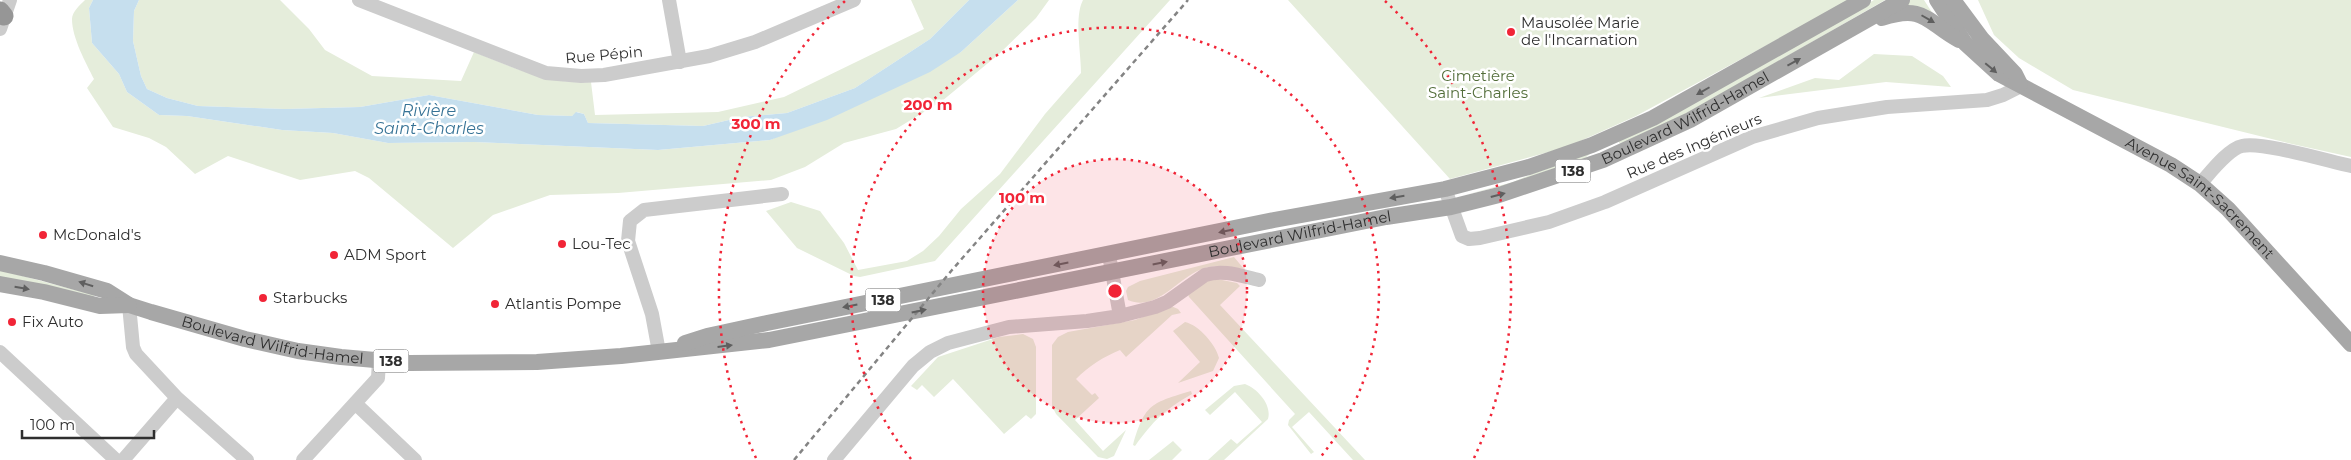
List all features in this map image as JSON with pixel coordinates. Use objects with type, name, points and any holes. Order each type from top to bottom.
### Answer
[{"type":"main road","name":"Boulevard Wilfrid-Hamel","points":[[659,352],[707,336],[767,323],[1274,220],[1445,189],[1529,167],[1623,132],[1697,94],[1863,0]]},
{"type":"main road","name":"Boulevard Wilfrid-Hamel","points":[[0,284],[44,292],[100,306],[129,306],[271,345],[325,355],[379,361],[472,364],[537,362],[659,352],[769,340],[1386,217],[1451,207],[1533,185],[1638,145],[1690,120],[1902,0]]},
{"type":"main road","name":"Avenue Saint-Sacrement","points":[[1936,0],[1971,38],[1999,74],[2171,165],[2200,184],[2228,209],[2351,344]]},
{"type":"main road","name":"Avenue Saint-Sacrement","points":[[1953,0],[1971,38]]},
{"type":"main road","points":[[1964,0],[1971,38]]},
{"type":"main road","points":[[1849,31],[1895,14],[1909,12],[1930,19],[1971,38]]},
{"type":"main road","name":"Boulevard Wilfrid-Hamel","points":[[0,263],[107,291],[129,306]]},
{"type":"street","name":"Rue Pépin","points":[[359,0],[523,64],[562,76],[604,74],[709,56],[755,42],[854,0]]},
{"type":"street","points":[[669,0],[680,62]]},
{"type":"street","name":"Rue des Ingénieurs","points":[[1445,189],[1462,236],[1469,239],[1480,238],[1549,222],[1606,202],[1752,137],[1818,118],[1887,107],[1987,100],[2021,86]]},
{"type":"street","points":[[2200,184],[2229,153],[2242,146],[2258,145],[2351,166]]},
{"type":"street","points":[[659,352],[652,314],[628,241],[630,221],[644,210],[782,194]]},
{"type":"street","points":[[1108,255],[1120,316]]},
{"type":"street","points":[[834,460],[913,366],[930,352],[948,343],[1008,327],[1120,316],[1166,302],[1205,275],[1211,273],[1225,273],[1259,280]]},
{"type":"street","points":[[129,306],[133,347],[136,354],[177,398],[247,460]]},
{"type":"street","points":[[0,352],[116,460]]},
{"type":"street","points":[[303,460],[378,378],[379,361]]},
{"type":"street","points":[[123,460],[177,398]]},
{"type":"street","points":[[356,404],[415,460]]},
{"type":"green space","points":[[85,0],[93,0],[89,8],[92,43],[119,74],[127,92],[159,115],[187,116],[282,130],[333,133],[388,143],[474,142],[658,150],[770,140],[961,52],[1018,0],[1049,0],[1036,18],[999,54],[942,101],[896,129],[844,143],[805,167],[771,180],[618,193],[550,195],[493,215],[453,248],[369,178],[355,171],[300,180],[228,156],[195,174],[166,147],[149,138],[113,127],[87,88],[94,79],[74,34],[72,16]]},
{"type":"green space","points":[[139,0],[280,0],[309,29],[325,50],[372,76],[461,81],[474,52],[546,78],[560,81],[591,82],[595,115],[718,112],[784,97],[924,29],[911,0],[969,0],[930,39],[855,88],[787,113],[742,117],[703,126],[588,123],[584,114],[577,112],[572,116],[538,115],[429,95],[360,107],[285,109],[198,106],[167,98],[147,89],[141,76],[133,41],[134,11]]},
{"type":"green space","points":[[1083,0],[1170,0],[935,261],[860,277],[854,276],[797,248],[766,211],[791,202],[820,211],[844,243],[858,270],[907,261],[923,251],[939,236],[961,209],[1000,174],[1045,114],[1081,73],[1078,25],[1080,7]]},
{"type":"green space","name":"Cimetière Saint-Charles","points":[[1288,0],[1850,0],[1636,116],[1567,147],[1450,179]]},
{"type":"green space","points":[[1874,0],[1885,0],[1690,112],[1628,142],[1619,143],[1619,139]]},
{"type":"green space","points":[[1910,0],[1924,0],[1933,14],[1903,5]]},
{"type":"green space","points":[[1978,0],[2351,0],[2351,157],[2073,90],[2019,58],[1994,35]]},
{"type":"green space","points":[[1874,54],[1912,56],[1943,76],[1951,87],[1886,82],[1759,98],[1815,78],[1839,80]]},
{"type":"green space","points":[[1591,153],[1585,158],[1523,181],[1465,195],[1513,182],[1568,159]]},
{"type":"green space","points":[[1234,257],[1244,269],[1219,266],[1205,268],[1195,272],[1159,297],[1139,303],[1128,300],[1126,291],[1128,287],[1140,281]]},
{"type":"green space","points":[[0,270],[94,295],[93,298],[0,277]]},
{"type":"green space","points":[[1217,279],[1237,283],[1240,286],[1220,305],[1365,460],[1353,460],[1309,412],[1292,427],[1314,452],[1311,454],[1288,425],[1289,420],[1295,414],[1189,297],[1188,294],[1209,280]]},
{"type":"green space","points":[[1171,306],[1178,309],[1181,313],[1172,315],[1126,357],[1120,350],[1091,366],[1076,379],[1092,395],[1095,393],[1099,398],[1075,420],[1103,451],[1126,430],[1114,456],[1107,459],[1098,457],[1056,414],[1052,406],[1052,345],[1058,337],[1068,332],[1135,320]]},
{"type":"green space","points":[[1185,322],[1196,327],[1206,336],[1219,358],[1213,371],[1178,383],[1200,362],[1173,331]]},
{"type":"green space","points":[[1023,334],[1033,339],[1036,347],[1036,414],[1031,419],[1026,415],[1004,434],[953,379],[934,397],[922,385],[917,390],[911,386],[938,357],[999,337]]},
{"type":"green space","points":[[1245,384],[1263,398],[1268,408],[1268,419],[1224,460],[1208,460],[1231,439],[1237,444],[1262,422],[1235,392],[1210,415],[1205,410],[1234,386]]},
{"type":"green space","points":[[1191,391],[1192,394],[1160,416],[1135,446],[1133,445],[1137,431],[1146,413],[1152,407],[1159,402]]},
{"type":"green space","points":[[1173,441],[1182,450],[1172,460],[1149,460]]},
{"type":"water","name":"Rivière Saint-Charles","points":[[93,0],[139,0],[134,11],[133,41],[141,76],[147,89],[167,98],[198,106],[285,109],[360,107],[429,95],[538,115],[572,116],[576,112],[584,114],[588,123],[703,126],[742,117],[787,113],[855,88],[930,39],[969,0],[1018,0],[961,52],[930,72],[827,120],[770,140],[658,150],[474,142],[388,143],[333,133],[282,130],[187,116],[159,115],[127,92],[119,74],[92,43],[89,8]]},
{"type":"railway","points":[[794,460],[952,270],[1188,0]]},
{"type":"place","name":"Mausolée Marie de l'Incarnation","points":[[1511,32]]},
{"type":"place","name":"McDonald's","points":[[43,235]]},
{"type":"place","name":"Lou-Tec","points":[[562,244]]},
{"type":"place","name":"ADM Sport","points":[[334,255]]},
{"type":"place","name":"Starbucks","points":[[263,298]]},
{"type":"place","name":"Atlantis Pompe","points":[[495,304]]},
{"type":"place","name":"Fix Auto","points":[[12,322]]}]
